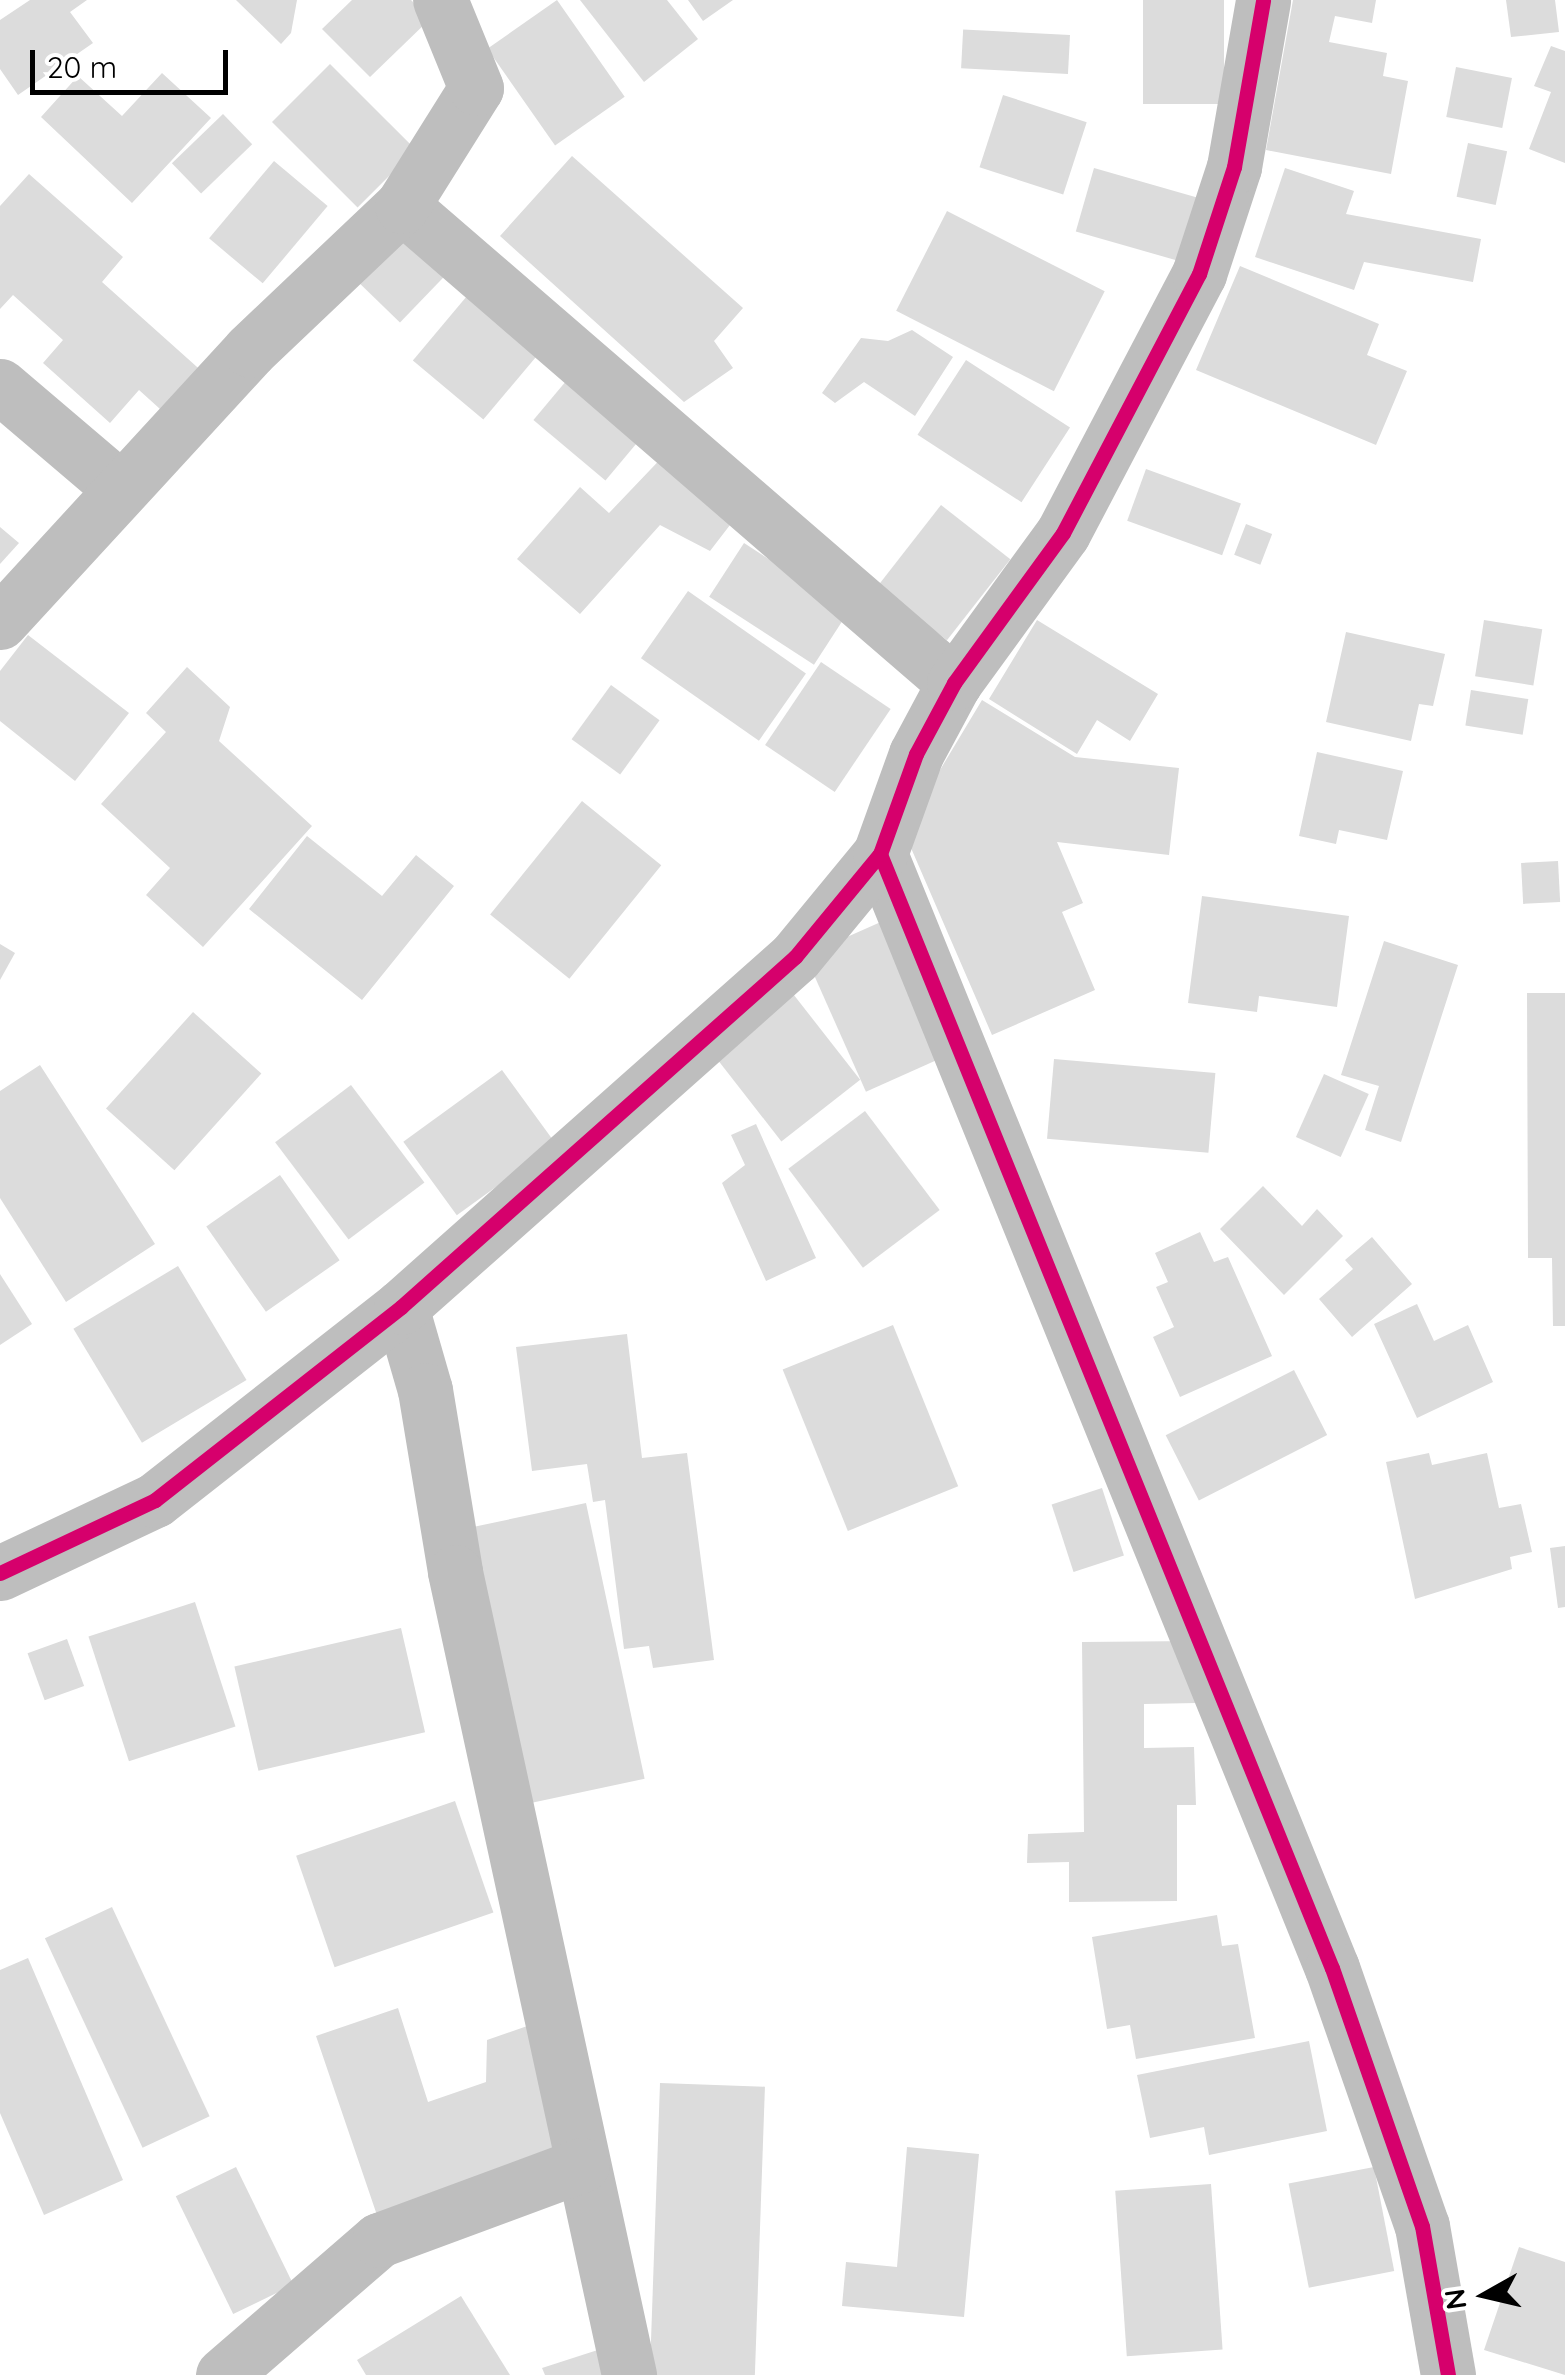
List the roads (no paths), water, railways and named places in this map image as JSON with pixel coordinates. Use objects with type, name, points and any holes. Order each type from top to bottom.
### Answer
[{"type":"street","points":[[0,622],[120,488],[402,206],[476,88],[440,0]]},
{"type":"street","points":[[0,1574],[155,1500],[401,1307],[795,958],[880,854],[916,754],[954,683],[1064,533],[1199,274],[1234,167],[1263,0]]},
{"type":"street","points":[[402,206],[954,683]]},
{"type":"street","points":[[0,386],[120,488]]},
{"type":"street","points":[[880,854],[1332,1968],[1422,2226],[1448,2375]]},
{"type":"street","points":[[401,1307],[425,1390],[455,1572],[629,2375]]},
{"type":"street","points":[[222,2375],[379,2240],[582,2166]]}]
